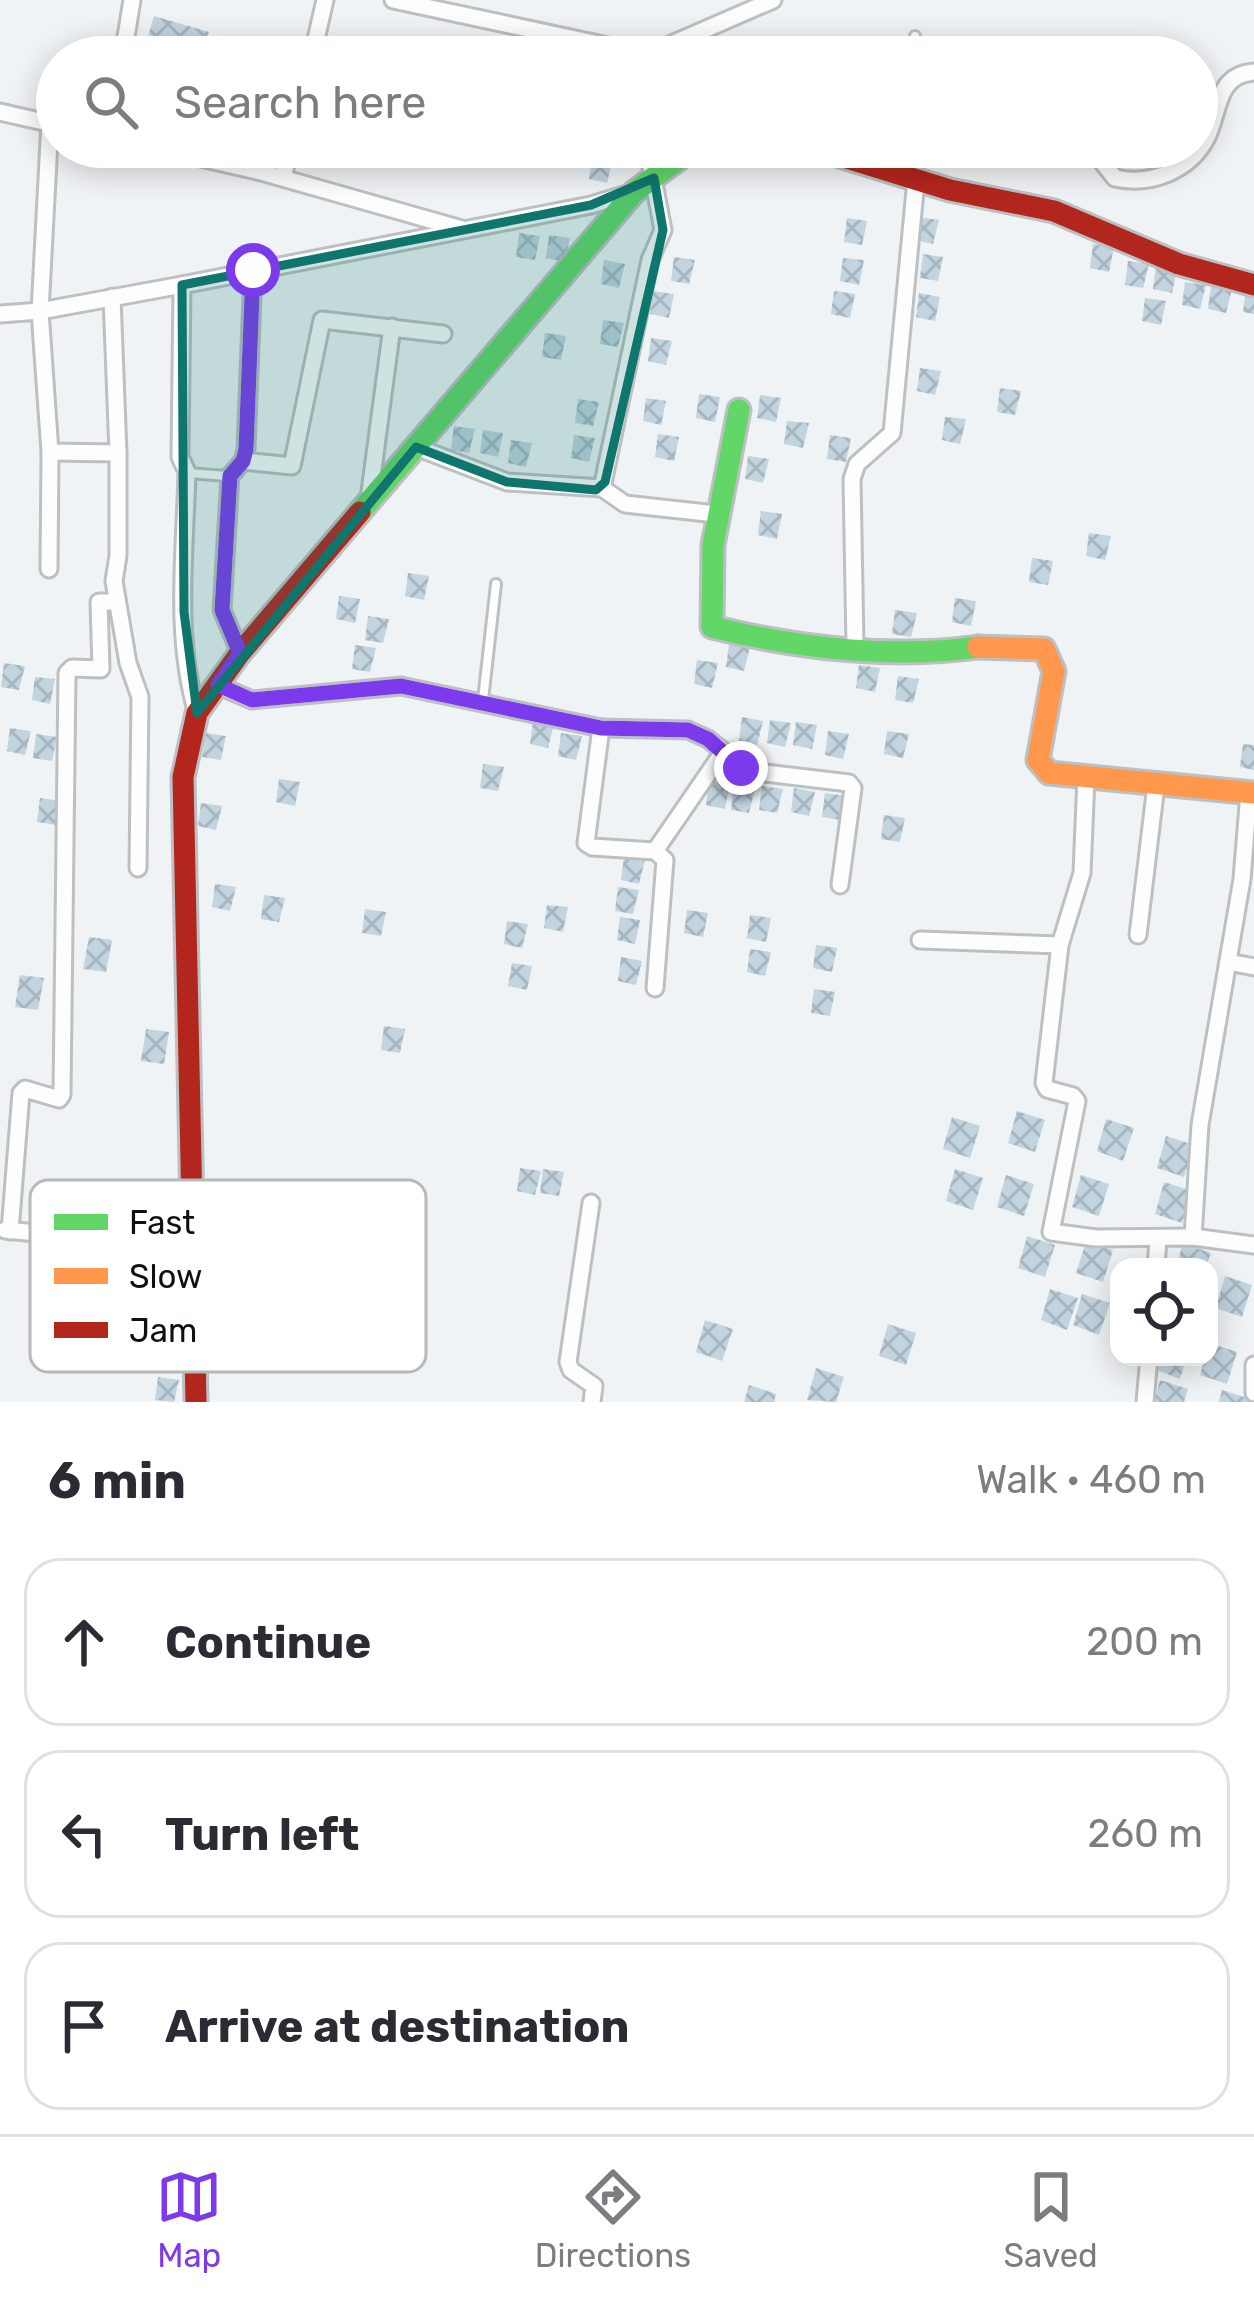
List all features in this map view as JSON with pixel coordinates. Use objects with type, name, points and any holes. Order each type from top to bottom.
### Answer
[{"type":"street","points":[[126,36],[132,0]]},
{"type":"street","points":[[317,36],[326,0]]},
{"type":"street","points":[[393,0],[561,36]]},
{"type":"street","points":[[689,36],[773,0]]},
{"type":"street","points":[[1218,105],[1227,85],[1240,73],[1254,72]]},
{"type":"street","points":[[0,112],[36,117]]},
{"type":"street","points":[[49,569],[50,452],[40,311],[51,168]]},
{"type":"street","points":[[241,168],[465,230]]},
{"type":"street","points":[[283,178],[285,168]]},
{"type":"street","points":[[602,488],[650,260],[663,230],[652,168]]},
{"type":"street","points":[[192,1180],[183,777],[197,713],[240,653],[634,192],[667,168]]},
{"type":"street","points":[[880,168],[1054,211],[1179,264],[1254,285]]},
{"type":"street","points":[[1107,168],[1115,178],[1139,182],[1161,177],[1173,168]]},
{"type":"street","points":[[855,645],[852,478],[857,464],[892,433],[909,177]]},
{"type":"street","points":[[0,314],[182,285],[591,205],[634,192]]},
{"type":"street","points":[[401,212],[418,239]]},
{"type":"street","points":[[240,653],[222,610],[230,476],[243,461],[253,270]]},
{"type":"street","points":[[182,285],[180,457],[187,472],[184,612],[187,675],[197,713]]},
{"type":"street","points":[[112,297],[118,453],[118,556],[113,581],[128,663],[140,697],[138,868]]},
{"type":"street","points":[[243,461],[292,466],[322,320],[443,334]]},
{"type":"street","points":[[369,502],[392,327]]},
{"type":"street","points":[[739,410],[716,514],[712,627],[760,639],[928,654],[979,647],[1044,649],[1054,671],[1037,760],[1049,773],[1252,793],[1200,1125],[1192,1237]]},
{"type":"street","points":[[416,447],[507,482],[602,488]]},
{"type":"street","points":[[50,452],[118,453]]},
{"type":"street","points":[[602,488],[625,504],[716,514]]},
{"type":"street","points":[[5,1230],[21,1093],[25,1089],[58,1099],[62,1095],[68,673],[72,668],[101,669],[99,602],[117,602]]},
{"type":"street","points":[[218,685],[252,700],[401,686],[601,728],[688,730],[748,771],[849,783],[853,788],[840,885]]},
{"type":"street","points":[[601,728],[586,842],[592,847],[655,851],[665,860],[655,988]]},
{"type":"street","points":[[655,851],[723,752]]},
{"type":"street","points":[[1086,777],[1082,873],[1060,945],[1044,1087],[1077,1101],[1051,1232],[1086,1238],[1192,1237],[1254,1245]]},
{"type":"street","points":[[1138,934],[1156,785]]},
{"type":"street","points":[[920,940],[1060,945]]},
{"type":"street","points":[[1228,962],[1254,967]]},
{"type":"street","points":[[591,1203],[568,1362],[571,1370],[594,1386],[592,1402]]},
{"type":"street","points":[[1157,1258],[1158,1239]]},
{"type":"street","points":[[1254,1365],[1254,1393]]},
{"type":"street","points":[[1145,1402],[1148,1366]]},
{"type":"street","points":[[195,1372],[196,1402]]},
{"type":"lane","points":[[908,168],[909,177]]},
{"type":"lane","points":[[187,472],[230,476]]},
{"type":"lane","points":[[483,702],[496,584]]},
{"type":"highlighted area","points":[[654,178],[663,230],[605,482],[596,490],[507,482],[416,447],[197,713],[184,612],[182,285],[591,205]]},
{"type":"building","points":[[154,16],[209,32],[208,36],[148,36]]},
{"type":"building","points":[[590,168],[611,168],[607,183],[589,179]]},
{"type":"building","points":[[918,217],[939,220],[933,244],[915,240]]},
{"type":"building","points":[[847,218],[867,221],[862,245],[844,242]]},
{"type":"building","points":[[519,233],[540,236],[535,260],[516,257]]},
{"type":"building","points":[[549,235],[570,238],[565,262],[546,258]]},
{"type":"building","points":[[1093,244],[1114,247],[1109,272],[1090,268]]},
{"type":"building","points":[[923,254],[943,257],[938,281],[920,278]]},
{"type":"building","points":[[674,257],[695,260],[689,284],[671,281]]},
{"type":"building","points":[[843,258],[864,260],[859,285],[840,281]]},
{"type":"building","points":[[604,260],[625,264],[619,288],[601,284]]},
{"type":"building","points":[[1128,261],[1149,264],[1143,288],[1125,285]]},
{"type":"building","points":[[1156,266],[1177,269],[1172,293],[1153,289]]},
{"type":"building","points":[[1185,282],[1206,285],[1200,309],[1182,305]]},
{"type":"building","points":[[1211,286],[1232,289],[1226,313],[1208,309]]},
{"type":"building","points":[[1246,288],[1254,289],[1254,314],[1243,312]]},
{"type":"building","points":[[653,291],[674,294],[669,318],[650,314]]},
{"type":"building","points":[[834,291],[855,294],[850,318],[831,314]]},
{"type":"building","points":[[919,293],[940,297],[935,321],[916,317]]},
{"type":"building","points":[[1145,298],[1166,301],[1161,325],[1142,321]]},
{"type":"building","points":[[603,320],[624,323],[618,347],[600,344]]},
{"type":"building","points":[[545,333],[566,336],[561,360],[542,357]]},
{"type":"building","points":[[651,338],[672,341],[666,365],[648,361]]},
{"type":"building","points":[[920,368],[941,371],[935,395],[917,391]]},
{"type":"building","points":[[1000,388],[1021,391],[1015,415],[997,412]]},
{"type":"building","points":[[699,394],[720,397],[715,422],[696,418]]},
{"type":"building","points":[[760,395],[781,398],[776,422],[757,418]]},
{"type":"building","points":[[646,398],[666,401],[661,425],[643,421]]},
{"type":"building","points":[[578,399],[599,402],[593,426],[575,423]]},
{"type":"building","points":[[945,417],[966,419],[960,444],[942,440]]},
{"type":"building","points":[[787,421],[809,423],[803,448],[784,444]]},
{"type":"building","points":[[454,426],[475,429],[469,453],[451,450]]},
{"type":"building","points":[[483,430],[503,433],[498,457],[480,453]]},
{"type":"building","points":[[658,434],[679,437],[674,461],[655,457]]},
{"type":"building","points":[[574,435],[595,438],[589,462],[571,458]]},
{"type":"building","points":[[830,435],[851,438],[846,462],[827,459]]},
{"type":"building","points":[[511,440],[532,443],[526,467],[508,463]]},
{"type":"building","points":[[748,456],[769,459],[763,483],[745,479]]},
{"type":"building","points":[[761,511],[782,514],[777,539],[758,535]]},
{"type":"building","points":[[1089,533],[1111,536],[1105,560],[1086,556]]},
{"type":"building","points":[[1032,558],[1053,561],[1048,585],[1029,582]]},
{"type":"building","points":[[408,573],[429,576],[424,600],[405,596]]},
{"type":"building","points":[[339,596],[360,599],[355,623],[336,619]]},
{"type":"building","points":[[955,598],[976,601],[971,626],[952,622]]},
{"type":"building","points":[[895,610],[917,613],[911,637],[892,634]]},
{"type":"building","points":[[368,616],[389,619],[383,643],[365,640]]},
{"type":"building","points":[[729,644],[750,647],[744,671],[726,667]]},
{"type":"building","points":[[355,645],[376,648],[370,672],[352,669]]},
{"type":"building","points":[[697,660],[718,663],[712,688],[694,684]]},
{"type":"building","points":[[4,663],[25,666],[19,690],[1,687]]},
{"type":"building","points":[[859,665],[880,668],[875,692],[856,688]]},
{"type":"building","points":[[898,676],[919,679],[913,703],[895,700]]},
{"type":"building","points":[[35,677],[55,679],[50,704],[32,700]]},
{"type":"building","points":[[742,717],[763,721],[757,745],[739,741]]},
{"type":"building","points":[[770,720],[791,723],[785,747],[767,743]]},
{"type":"building","points":[[533,721],[554,724],[548,748],[530,744]]},
{"type":"building","points":[[796,722],[817,725],[812,749],[793,745]]},
{"type":"building","points":[[10,728],[31,731],[25,755],[7,751]]},
{"type":"building","points":[[828,731],[849,734],[843,759],[825,755]]},
{"type":"building","points":[[887,731],[909,734],[903,758],[884,754]]},
{"type":"building","points":[[206,733],[226,736],[221,760],[202,757]]},
{"type":"building","points":[[561,733],[582,736],[576,760],[558,756]]},
{"type":"building","points":[[36,734],[57,737],[52,761],[33,758]]},
{"type":"building","points":[[1243,744],[1254,745],[1254,770],[1240,767]]},
{"type":"building","points":[[483,764],[504,767],[498,791],[480,788]]},
{"type":"building","points":[[279,779],[300,782],[295,806],[276,802]]},
{"type":"building","points":[[709,781],[730,784],[725,809],[706,805]]},
{"type":"building","points":[[734,786],[755,789],[749,813],[731,810]]},
{"type":"building","points":[[762,786],[783,789],[777,813],[759,810]]},
{"type":"building","points":[[794,788],[815,792],[809,816],[791,812]]},
{"type":"building","points":[[825,793],[846,796],[840,820],[822,817]]},
{"type":"building","points":[[40,798],[61,801],[56,825],[37,822]]},
{"type":"building","points":[[201,803],[222,806],[216,830],[198,826]]},
{"type":"building","points":[[884,815],[905,818],[900,842],[881,839]]},
{"type":"building","points":[[624,857],[645,860],[639,884],[621,880]]},
{"type":"building","points":[[215,884],[236,887],[230,911],[212,907]]},
{"type":"building","points":[[618,887],[639,890],[633,914],[615,911]]},
{"type":"building","points":[[264,895],[285,898],[279,922],[261,919]]},
{"type":"building","points":[[547,905],[568,907],[563,932],[544,928]]},
{"type":"building","points":[[365,909],[386,912],[381,936],[362,933]]},
{"type":"building","points":[[687,910],[708,913],[703,937],[684,933]]},
{"type":"building","points":[[750,915],[771,918],[766,942],[747,938]]},
{"type":"building","points":[[620,917],[640,920],[635,944],[617,940]]},
{"type":"building","points":[[507,921],[528,924],[522,948],[504,944]]},
{"type":"building","points":[[89,937],[112,940],[106,972],[83,969]]},
{"type":"building","points":[[816,945],[837,948],[832,972],[813,968]]},
{"type":"building","points":[[750,949],[771,952],[765,976],[747,972]]},
{"type":"building","points":[[621,957],[642,961],[636,985],[618,981]]},
{"type":"building","points":[[512,963],[532,966],[527,990],[508,986]]},
{"type":"building","points":[[20,975],[44,978],[38,1010],[15,1007]]},
{"type":"building","points":[[814,989],[835,992],[830,1016],[811,1013]]},
{"type":"building","points":[[384,1026],[405,1029],[400,1053],[381,1050]]},
{"type":"building","points":[[146,1029],[169,1032],[164,1064],[141,1061]]},
{"type":"building","points":[[1017,1111],[1045,1120],[1035,1152],[1008,1143]]},
{"type":"building","points":[[952,1117],[980,1126],[970,1158],[943,1149]]},
{"type":"building","points":[[1106,1119],[1134,1128],[1123,1161],[1097,1151]]},
{"type":"building","points":[[1166,1136],[1194,1145],[1184,1177],[1157,1168]]},
{"type":"building","points":[[520,1168],[541,1171],[535,1195],[517,1191]]},
{"type":"building","points":[[543,1169],[564,1172],[559,1196],[540,1193]]},
{"type":"building","points":[[955,1169],[983,1178],[973,1210],[946,1201]]},
{"type":"building","points":[[1006,1175],[1034,1184],[1024,1216],[997,1207]]},
{"type":"building","points":[[1081,1175],[1109,1184],[1099,1216],[1072,1207]]},
{"type":"building","points":[[1164,1182],[1192,1191],[1182,1223],[1155,1214]]},
{"type":"building","points":[[1027,1236],[1055,1245],[1045,1277],[1018,1268]]},
{"type":"building","points":[[1086,1242],[1113,1250],[1103,1282],[1076,1273]]},
{"type":"building","points":[[1183,1243],[1211,1253],[1209,1258],[1179,1258]]},
{"type":"building","points":[[1225,1276],[1252,1285],[1242,1317],[1218,1309]]},
{"type":"building","points":[[1050,1289],[1078,1298],[1067,1330],[1041,1320]]},
{"type":"building","points":[[1082,1294],[1110,1303],[1099,1335],[1073,1325]]},
{"type":"building","points":[[705,1320],[733,1329],[722,1361],[696,1352]]},
{"type":"building","points":[[888,1324],[916,1333],[906,1365],[879,1356]]},
{"type":"building","points":[[1218,1346],[1237,1352],[1227,1384],[1200,1375],[1202,1366],[1218,1366]]},
{"type":"building","points":[[1155,1366],[1184,1366],[1180,1379]]},
{"type":"building","points":[[816,1368],[844,1377],[836,1402],[807,1400]]},
{"type":"building","points":[[158,1377],[179,1380],[174,1402],[155,1400]]},
{"type":"building","points":[[1160,1380],[1188,1389],[1184,1402],[1154,1402]]},
{"type":"building","points":[[749,1385],[776,1394],[774,1402],[744,1402]]},
{"type":"building","points":[[1222,1390],[1254,1400],[1254,1402],[1219,1402]]},
{"type":"traffic: fast","points":[[360,512],[634,192],[667,168]]},
{"type":"traffic: fast","points":[[739,410],[713,545],[712,627],[844,649],[912,652],[978,647]]},
{"type":"traffic: slow","points":[[978,647],[1044,649],[1054,671],[1038,760],[1049,773],[1254,793]]},
{"type":"traffic: jam","points":[[879,168],[950,190],[1054,211],[1179,264],[1254,285]]},
{"type":"traffic: jam","points":[[191,1180],[183,777],[197,713],[240,653],[360,512]]},
{"type":"traffic: jam","points":[[195,1372],[196,1402]]},
{"type":"route","points":[[253,270],[246,449],[230,476],[222,610],[240,653],[218,685],[252,700],[401,686],[601,728],[688,730],[708,739],[741,768]]}]
